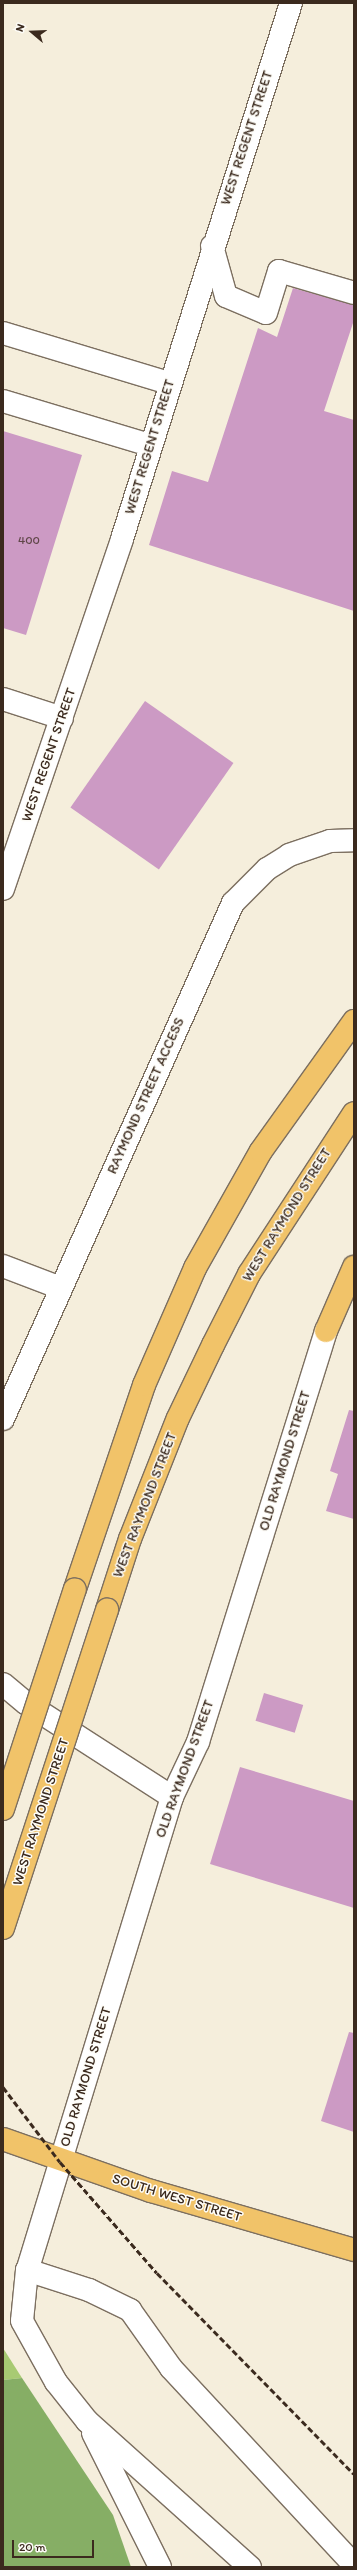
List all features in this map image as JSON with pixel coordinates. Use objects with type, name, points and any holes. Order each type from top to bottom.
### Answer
[{"type":"main road","points":[[3,1808],[144,1385],[195,1268],[261,1151],[354,1021]]},
{"type":"main road","name":"WEST RAYMOND STREET","points":[[3,1928],[130,1539],[178,1418],[213,1344],[253,1267],[354,1113]]},
{"type":"main road","points":[[326,1331],[354,1267]]},
{"type":"main road","name":"SOUTH WEST STREET","points":[[3,2139],[60,2162],[354,2250]]},
{"type":"street","name":"WEST REGENT STREET","points":[[3,889],[62,718],[170,383],[212,246],[292,3]]},
{"type":"street","points":[[212,246],[226,296],[266,313],[279,271],[354,293]]},
{"type":"street","points":[[3,333],[170,383]]},
{"type":"street","points":[[3,401],[150,445]]},
{"type":"street","points":[[3,699],[62,718]]},
{"type":"street","name":"RAYMOND STREET ACCESS","points":[[3,1419],[233,903],[267,869],[289,855],[330,841],[354,840]]},
{"type":"street","points":[[3,1266],[61,1288]]},
{"type":"street","name":"OLD RAYMOND STREET","points":[[87,2421],[56,2382],[22,2321],[27,2270],[172,1798],[198,1742],[326,1331]]},
{"type":"street","points":[[3,1684],[26,1703],[172,1798]]},
{"type":"street","points":[[27,2270],[90,2290],[130,2310],[171,2368],[354,2565]]},
{"type":"street","points":[[87,2421],[160,2567]]},
{"type":"street","points":[[87,2421],[250,2567]]},
{"type":"green space","points":[[3,2348],[22,2378],[3,2380]]},
{"type":"green space","points":[[22,2378],[113,2515],[131,2567],[3,2567],[3,2380]]},
{"type":"building","points":[[293,288],[354,305],[354,320],[324,411],[354,420],[354,611],[149,545],[172,471],[208,482],[258,328],[277,337]]},
{"type":"building","points":[[3,431],[82,455],[26,635],[3,628]]},
{"type":"building","points":[[145,701],[233,763],[159,869],[70,807]]},
{"type":"building","points":[[349,1410],[354,1411],[354,1519],[326,1511],[338,1474],[330,1471]]},
{"type":"building","points":[[264,1693],[303,1705],[295,1733],[256,1721]]},
{"type":"building","points":[[240,1767],[354,1801],[354,1908],[210,1864]]},
{"type":"building","points":[[349,2032],[354,2033],[354,2132],[321,2121]]},
{"type":"railway","points":[[3,2087],[60,2162],[157,2273],[354,2474]]}]
